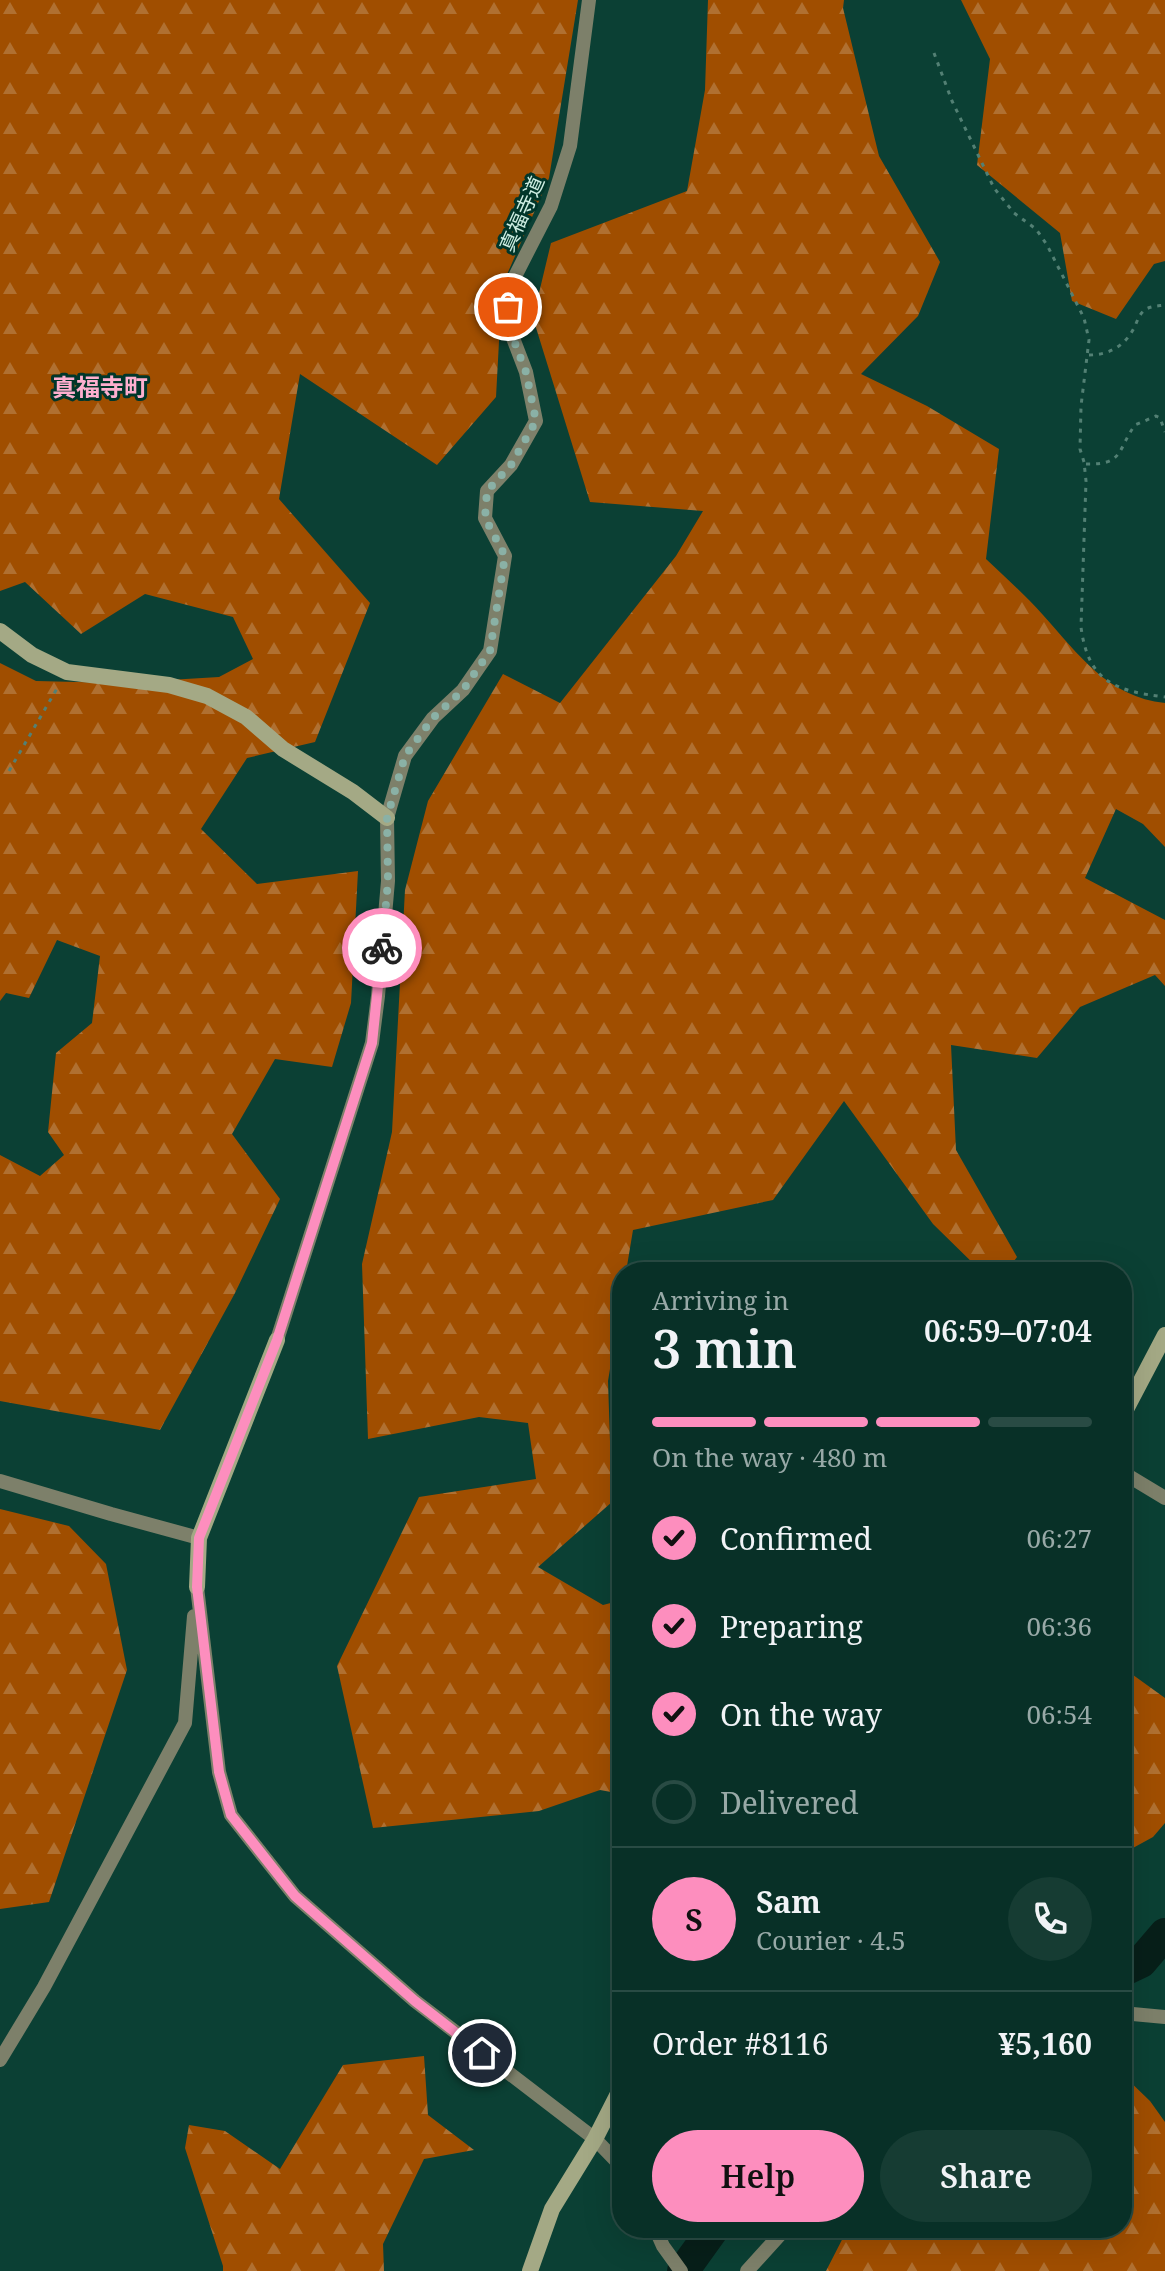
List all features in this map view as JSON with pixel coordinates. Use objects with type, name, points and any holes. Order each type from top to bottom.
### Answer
[{"type":"street","name":"真福寺道","points":[[589,0],[570,146],[551,206],[508,290],[508,325],[526,372],[536,421],[511,465],[487,491],[485,518],[505,556],[490,651],[463,690],[433,718],[405,756],[387,818],[388,881],[372,1043],[277,1340],[199,1538],[197,1587],[219,1772],[231,1815],[295,1896],[415,2001],[595,2139],[612,2157]]},
{"type":"street","points":[[0,631],[32,655],[67,672],[169,685],[207,696],[246,717],[283,749],[353,792],[387,818]]},
{"type":"street","points":[[1132,1398],[1165,1335]]},
{"type":"street","points":[[1132,1478],[1165,1498]]},
{"type":"street","points":[[0,1481],[199,1538]]},
{"type":"street","points":[[0,2060],[44,1987],[185,1723],[197,1587]]},
{"type":"street","points":[[1132,2014],[1165,2017]]},
{"type":"street","points":[[530,2271],[552,2209],[612,2106]]},
{"type":"street","points":[[659,2238],[681,2271]]},
{"type":"street","points":[[747,2271],[777,2238]]},
{"type":"path","points":[[934,53],[952,101],[994,188],[1014,213],[1036,229],[1059,266],[1084,318],[1089,355],[1081,406],[1080,449],[1085,464],[1086,521],[1081,627],[1088,660],[1109,681],[1131,690],[1165,697]]},
{"type":"path","points":[[1089,355],[1102,355],[1118,348],[1131,336],[1141,314],[1149,307],[1165,305]]},
{"type":"path","points":[[1085,464],[1109,463],[1120,453],[1135,425],[1156,416],[1160,418],[1165,432]]},
{"type":"path","points":[[9,771],[67,672]]},
{"type":"green space","points":[[0,0],[578,0],[549,178],[502,286],[496,397],[437,465],[300,374],[279,499],[370,603],[315,742],[247,758],[201,829],[257,884],[358,871],[351,1003],[332,1067],[275,1059],[232,1134],[280,1199],[235,1293],[160,1430],[0,1401],[0,1155],[40,1176],[64,1155],[48,1132],[56,1053],[92,1023],[100,956],[57,940],[29,998],[6,993],[0,1001],[0,663],[36,681],[119,683],[219,677],[253,659],[233,617],[145,594],[81,634],[25,582],[0,591]]},
{"type":"green space","points":[[708,0],[844,0],[843,8],[879,156],[940,262],[918,316],[861,374],[927,406],[999,449],[986,559],[1096,672],[1127,692],[1165,703],[1165,847],[1143,824],[1116,809],[1085,878],[1165,920],[1165,986],[1155,975],[1080,1007],[1037,1058],[951,1045],[956,1150],[1017,1257],[1013,1262],[972,1262],[933,1224],[844,1101],[773,1200],[633,1230],[628,1262],[612,1262],[612,1357],[608,1381],[612,1502],[538,1567],[603,1605],[612,1603],[612,1792],[600,1790],[539,1811],[373,1828],[337,1666],[419,1497],[536,1479],[528,1423],[479,1417],[368,1439],[362,1264],[392,1132],[405,890],[428,801],[503,674],[560,703],[676,556],[703,511],[590,502],[533,318],[551,243],[687,191],[705,90]]},
{"type":"green space","points":[[961,0],[1165,0],[1165,261],[1154,264],[1116,319],[1072,301],[1060,233],[977,165],[990,59]]},
{"type":"green space","points":[[0,1509],[69,1526],[106,1564],[127,1670],[49,1902],[0,1909]]},
{"type":"green space","points":[[1132,1674],[1165,1698],[1165,1823],[1153,1837],[1132,1849]]},
{"type":"green space","points":[[424,2056],[428,2115],[474,2150],[424,2159],[383,2244],[384,2271],[223,2271],[185,2148],[189,2125],[225,2131],[280,2169],[343,2065]]},
{"type":"green space","points":[[1132,2084],[1165,2122],[1165,2271],[826,2271],[843,2238],[1132,2238]]},
{"type":"waterway","points":[[1132,1966],[1141,1962],[1165,1934]]},
{"type":"waterway","points":[[683,2271],[707,2238]]},
{"type":"way so far","points":[[382,948],[388,881],[387,818],[405,756],[433,718],[463,690],[490,651],[505,556],[485,518],[487,491],[511,465],[536,421],[526,372],[508,325],[508,307]]},
{"type":"district","name":"真福寺町","points":[[100,388]]},
{"type":"route","points":[[382,948],[372,1043],[277,1340],[199,1538],[197,1587],[219,1772],[231,1815],[295,1896],[415,2001],[482,2053]]}]
